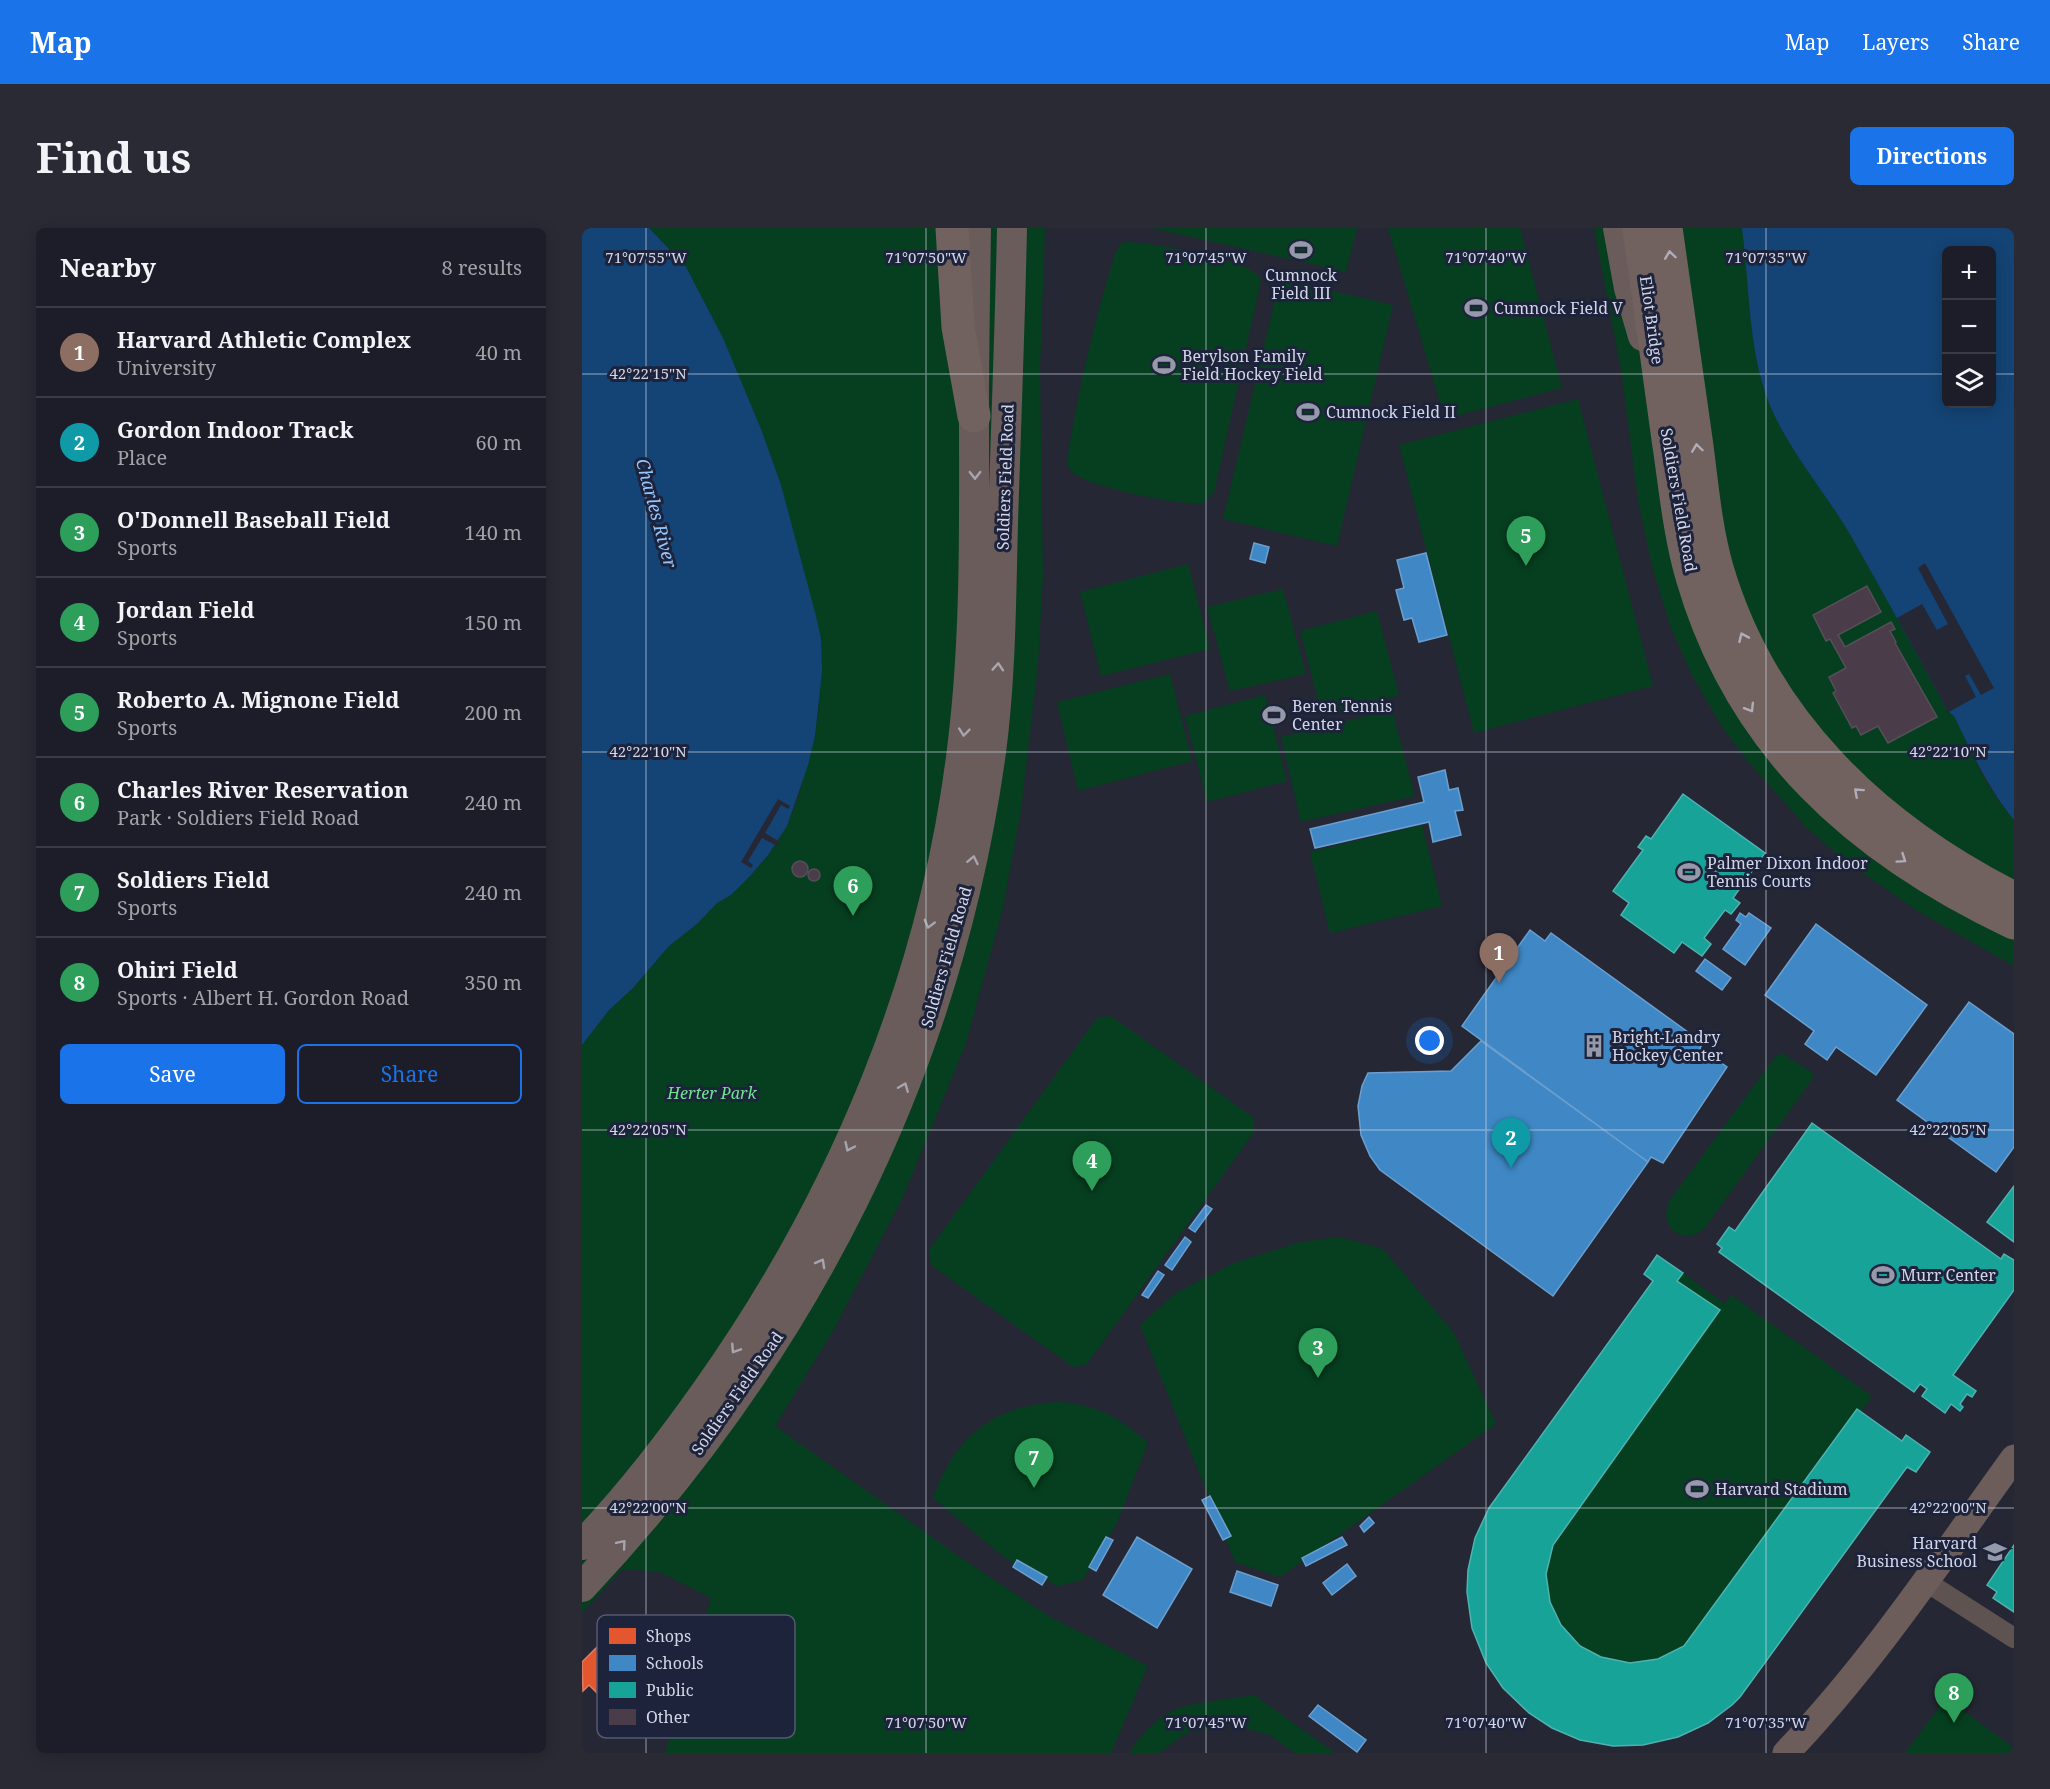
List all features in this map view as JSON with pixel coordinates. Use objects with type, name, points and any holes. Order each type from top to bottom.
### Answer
[{"type":"highway","points":[[952,228],[958,327],[974,416]]},
{"type":"highway","name":"Eliot Bridge","points":[[1639,228],[1664,413]]},
{"type":"highway","name":"Soldiers Field Road","points":[[1666,228],[1707,522],[1717,566],[1731,610],[1761,673],[1796,726],[1839,775],[1904,829],[1965,871],[2014,898]]},
{"type":"highway","name":"Soldiers Field Road","points":[[1664,413],[1679,516],[1691,574],[1710,631],[1760,723],[1788,759],[1840,812],[1900,858],[2014,924]]},
{"type":"highway","points":[[1904,829],[2014,878]]},
{"type":"highway","points":[[1964,897],[2014,936]]},
{"type":"main road","name":"Soldiers Field Road","points":[[582,1545],[619,1504],[671,1439],[726,1363],[793,1255],[832,1183],[872,1094],[895,1035],[930,921],[947,846],[959,774],[972,637],[975,520],[976,228]]},
{"type":"main road","name":"Soldiers Field Road","points":[[582,1587],[617,1550],[689,1463],[742,1390],[791,1314],[835,1238],[873,1162],[908,1078],[939,990],[960,918],[978,832],[996,702],[1012,228]]},
{"type":"main road","name":"Soldiers Field Road","points":[[1618,228],[1629,288],[1664,413]]},
{"type":"main road","points":[[1786,1753],[1851,1679],[2014,1458]]},
{"type":"street","points":[[1925,1581],[2014,1638]]},
{"type":"green space","name":"Herter Park","points":[[649,228],[1045,228],[1040,369],[1043,576],[1038,665],[1021,810],[1003,908],[966,1043],[902,1199],[833,1331],[775,1426],[960,1557],[1050,1617],[1148,1666],[1111,1753],[665,1753],[669,1738],[795,1738],[795,1615],[706,1615],[711,1598],[660,1572],[623,1569],[582,1613],[582,1045],[609,1010],[633,988],[669,946],[697,924],[717,903],[731,895],[768,855],[787,826],[798,798],[815,736],[819,702],[781,485],[761,429],[723,338],[686,267]]},
{"type":"green space","name":"Cumnock Field III","points":[[1152,228],[1357,228],[1346,272]]},
{"type":"green space","name":"Cumnock Field V","points":[[1388,228],[1520,228],[1562,388],[1445,419]]},
{"type":"green space","points":[[1594,228],[1742,228],[1754,347],[1770,406],[1790,445],[1851,536],[1948,712],[1954,716],[1982,774],[1997,799],[2014,820],[2014,966],[1916,910],[1844,860],[1807,828],[1747,760],[1722,727],[1693,677],[1671,628],[1653,570],[1638,501],[1622,376]]},
{"type":"green space","name":"Berylson Family Field Hockey Field","points":[[1121,243],[1200,253],[1240,265],[1254,272],[1261,280],[1214,493],[1203,503],[1176,502],[1097,484],[1072,472],[1068,465],[1076,408],[1100,305],[1115,254]]},
{"type":"green space","name":"Cumnock Field II","points":[[1280,279],[1393,305],[1337,546],[1223,519]]},
{"type":"green space","points":[[1578,399],[1653,686],[1474,733],[1399,445]]},
{"type":"green space","points":[[1188,564],[1210,649],[1101,676],[1080,592]]},
{"type":"green space","points":[[1283,589],[1306,674],[1230,691],[1207,607]]},
{"type":"green space","points":[[1377,611],[1399,695],[1322,715],[1300,631]]},
{"type":"green space","points":[[1170,674],[1192,761],[1078,791],[1057,702]]},
{"type":"green space","points":[[1265,695],[1287,781],[1207,802],[1185,716]]},
{"type":"green space","points":[[1392,710],[1415,796],[1301,822],[1281,737]]},
{"type":"green space","points":[[1422,825],[1442,906],[1330,933],[1310,852]]},
{"type":"green space","points":[[1111,1016],[1254,1118],[1254,1132],[1087,1364],[1073,1367],[931,1265],[929,1250],[1097,1018]]},
{"type":"green space","points":[[1782,1053],[1813,1073],[1813,1077],[1704,1229],[1688,1236],[1680,1235],[1669,1225],[1667,1218],[1670,1200],[1775,1057]]},
{"type":"green space","points":[[1340,1237],[1383,1249],[1454,1333],[1496,1424],[1280,1577],[1235,1562],[1140,1325],[1176,1293],[1234,1263],[1301,1242]]},
{"type":"green space","name":"Harvard Stadium","points":[[1683,1273],[1725,1304],[1731,1295],[1872,1396],[1861,1412],[1901,1441],[1906,1435],[1930,1452],[1916,1472],[1907,1467],[1740,1697],[1701,1715],[1658,1725],[1614,1728],[1572,1722],[1533,1707],[1501,1682],[1479,1647],[1468,1601],[1469,1563],[1479,1527],[1491,1505],[1653,1280]]},
{"type":"green space","points":[[1060,1402],[1086,1406],[1108,1414],[1128,1426],[1148,1443],[1116,1525],[1083,1580],[1058,1586],[1005,1558],[933,1498],[953,1457],[965,1441],[980,1428],[997,1417],[1015,1410],[1036,1404]]},
{"type":"green space","points":[[1254,1695],[1335,1753],[1295,1753],[1270,1735],[1229,1724],[1187,1733],[1159,1753],[1130,1753],[1152,1725],[1176,1709]]},
{"type":"green space","points":[[1946,1698],[2014,1748],[2014,1753],[1905,1753]]},
{"type":"water","name":"Charles River","points":[[582,228],[649,228],[686,267],[723,338],[761,429],[781,485],[816,616],[821,639],[822,671],[815,736],[808,765],[787,826],[768,855],[750,876],[731,895],[717,903],[697,924],[669,946],[633,988],[609,1010],[582,1045]]},
{"type":"water","points":[[1742,228],[2014,228],[2014,820],[1988,783],[1954,716],[1949,712],[1851,536],[1790,445],[1770,406],[1763,386],[1754,347]]},
{"type":"pier","points":[[1925,563],[1994,688],[1981,695],[1969,674],[1965,676],[1976,697],[1949,712],[1897,618],[1922,604],[1937,630],[1948,624],[1918,568]]},
{"type":"pier","points":[[778,799],[790,806],[788,809],[781,805],[765,833],[780,842],[777,846],[762,838],[748,861],[753,865],[751,868],[741,862]]},
{"type":"building: Shops","points":[[597,1647],[597,1693],[589,1685],[583,1691],[582,1662]]},
{"type":"building: Schools","points":[[1254,543],[1269,547],[1265,563],[1250,559]]},
{"type":"building: Schools","points":[[1426,553],[1447,635],[1419,642],[1412,618],[1404,620],[1396,590],[1404,588],[1397,560]]},
{"type":"building: Schools","points":[[1445,770],[1449,790],[1458,788],[1463,810],[1455,811],[1461,835],[1433,842],[1429,822],[1315,848],[1310,829],[1424,802],[1418,777]]},
{"type":"building: Schools","points":[[1740,913],[1746,917],[1749,913],[1771,928],[1745,965],[1723,949],[1741,924],[1736,920]]},
{"type":"building: Schools","points":[[1816,924],[1927,1005],[1876,1075],[1836,1047],[1827,1060],[1805,1044],[1814,1031],[1765,995]]},
{"type":"building: Schools","name":"Bright-Landry Hockey Center","points":[[1530,930],[1545,941],[1551,933],[1703,1043],[1700,1048],[1727,1067],[1663,1163],[1651,1157],[1648,1162],[1462,1026]]},
{"type":"building: Schools","points":[[1705,959],[1731,978],[1722,990],[1696,971]]},
{"type":"building: Schools","points":[[1969,1002],[2014,1034],[2014,1147],[1996,1172],[1897,1100]]},
{"type":"building: Schools","points":[[1481,1041],[1648,1162],[1553,1296],[1380,1170],[1370,1156],[1361,1135],[1358,1106],[1362,1086],[1368,1073],[1451,1071]]},
{"type":"building: Schools","points":[[1206,1205],[1212,1209],[1195,1232],[1189,1228]]},
{"type":"building: Schools","points":[[1185,1237],[1191,1242],[1172,1270],[1165,1265]]},
{"type":"building: Schools","points":[[1158,1271],[1164,1275],[1148,1298],[1142,1295]]},
{"type":"building: Schools","points":[[1210,1496],[1231,1536],[1223,1540],[1202,1500]]},
{"type":"building: Schools","points":[[1369,1517],[1374,1523],[1364,1532],[1360,1526]]},
{"type":"building: Schools","points":[[1106,1537],[1113,1540],[1096,1571],[1089,1567]]},
{"type":"building: Schools","points":[[1137,1537],[1192,1569],[1157,1628],[1103,1595]]},
{"type":"building: Schools","points":[[1342,1537],[1347,1545],[1306,1566],[1302,1558]]},
{"type":"building: Schools","points":[[1017,1560],[1047,1577],[1042,1585],[1013,1567]]},
{"type":"building: Schools","points":[[1347,1564],[1356,1576],[1332,1595],[1323,1583]]},
{"type":"building: Schools","points":[[1237,1571],[1278,1585],[1271,1606],[1230,1592]]},
{"type":"building: Schools","points":[[1318,1705],[1366,1740],[1357,1752],[1309,1716]]},
{"type":"building: Public","name":"Palmer Dixon Indoor Tennis Courts","points":[[1683,794],[1765,853],[1733,898],[1740,903],[1731,914],[1725,910],[1704,938],[1711,944],[1702,956],[1682,942],[1674,953],[1621,915],[1629,903],[1613,891],[1643,850],[1638,847],[1646,836],[1651,839]]},
{"type":"building: Public","name":"Murr Center","points":[[1812,1123],[2001,1259],[2004,1254],[2014,1260],[2014,1290],[1953,1375],[1976,1391],[1972,1397],[1967,1394],[1960,1404],[1963,1407],[1960,1411],[1951,1404],[1945,1413],[1922,1396],[1927,1389],[1920,1384],[1914,1392],[1719,1252],[1722,1248],[1717,1244],[1729,1227],[1735,1231]]},
{"type":"building: Public","points":[[2014,1186],[2014,1242],[1987,1222]]},
{"type":"building: Public","points":[[1657,1255],[1683,1273],[1677,1281],[1720,1310],[1553,1545],[1546,1574],[1550,1602],[1561,1625],[1580,1646],[1601,1657],[1630,1663],[1658,1659],[1684,1646],[1857,1409],[1902,1441],[1906,1435],[1930,1452],[1916,1472],[1907,1467],[1732,1705],[1708,1723],[1678,1737],[1643,1745],[1613,1746],[1580,1740],[1552,1728],[1529,1713],[1503,1688],[1486,1663],[1472,1628],[1467,1592],[1468,1570],[1475,1538],[1489,1508],[1653,1281],[1644,1274]]},
{"type":"building: Public","points":[[2014,1545],[2014,1612],[1993,1598],[1997,1592],[1987,1585]]},
{"type":"building: Other","points":[[1867,586],[1881,612],[1838,635],[1845,647],[1891,622],[1895,629],[1890,631],[1895,643],[1937,717],[1888,743],[1878,726],[1861,735],[1856,726],[1852,728],[1833,693],[1836,691],[1829,677],[1846,668],[1830,639],[1826,641],[1813,615]]},
{"type":"building: Other","points":[[800,861],[806,863],[808,869],[806,875],[800,877],[794,875],[792,869],[794,863]]},
{"type":"building: Other","points":[[816,869],[820,875],[816,881],[812,881],[808,873]]},
{"type":"place","name":"Cumnock Field III","points":[[1301,250]]},
{"type":"place","name":"Cumnock Field V","points":[[1476,308]]},
{"type":"place","name":"Berylson Family Field Hockey Field","points":[[1164,365]]},
{"type":"place","name":"Cumnock Field II","points":[[1308,412]]},
{"type":"place","name":"Roberto A. Mignone Field","points":[[1526,566]]},
{"type":"place","name":"Beren Tennis Center","points":[[1274,715]]},
{"type":"place","name":"Palmer Dixon Indoor Tennis Courts","points":[[1689,872]]},
{"type":"place","name":"Charles River Reservation","points":[[853,916]]},
{"type":"place","name":"Harvard Athletic Complex","points":[[1499,983]]},
{"type":"place","name":"Bright-Landry Hockey Center","points":[[1594,1046]]},
{"type":"place","name":"Gordon Indoor Track","points":[[1511,1168]]},
{"type":"place","name":"Jordan Field","points":[[1092,1191]]},
{"type":"place","name":"Murr Center","points":[[1883,1275]]},
{"type":"place","name":"O'Donnell Baseball Field","points":[[1318,1378]]},
{"type":"place","name":"Soldiers Field","points":[[1034,1488]]},
{"type":"place","name":"Harvard Stadium","points":[[1697,1489]]},
{"type":"place","name":"Harvard Business School","points":[[1995,1552]]},
{"type":"place","name":"Ohiri Field","points":[[1954,1723]]}]
